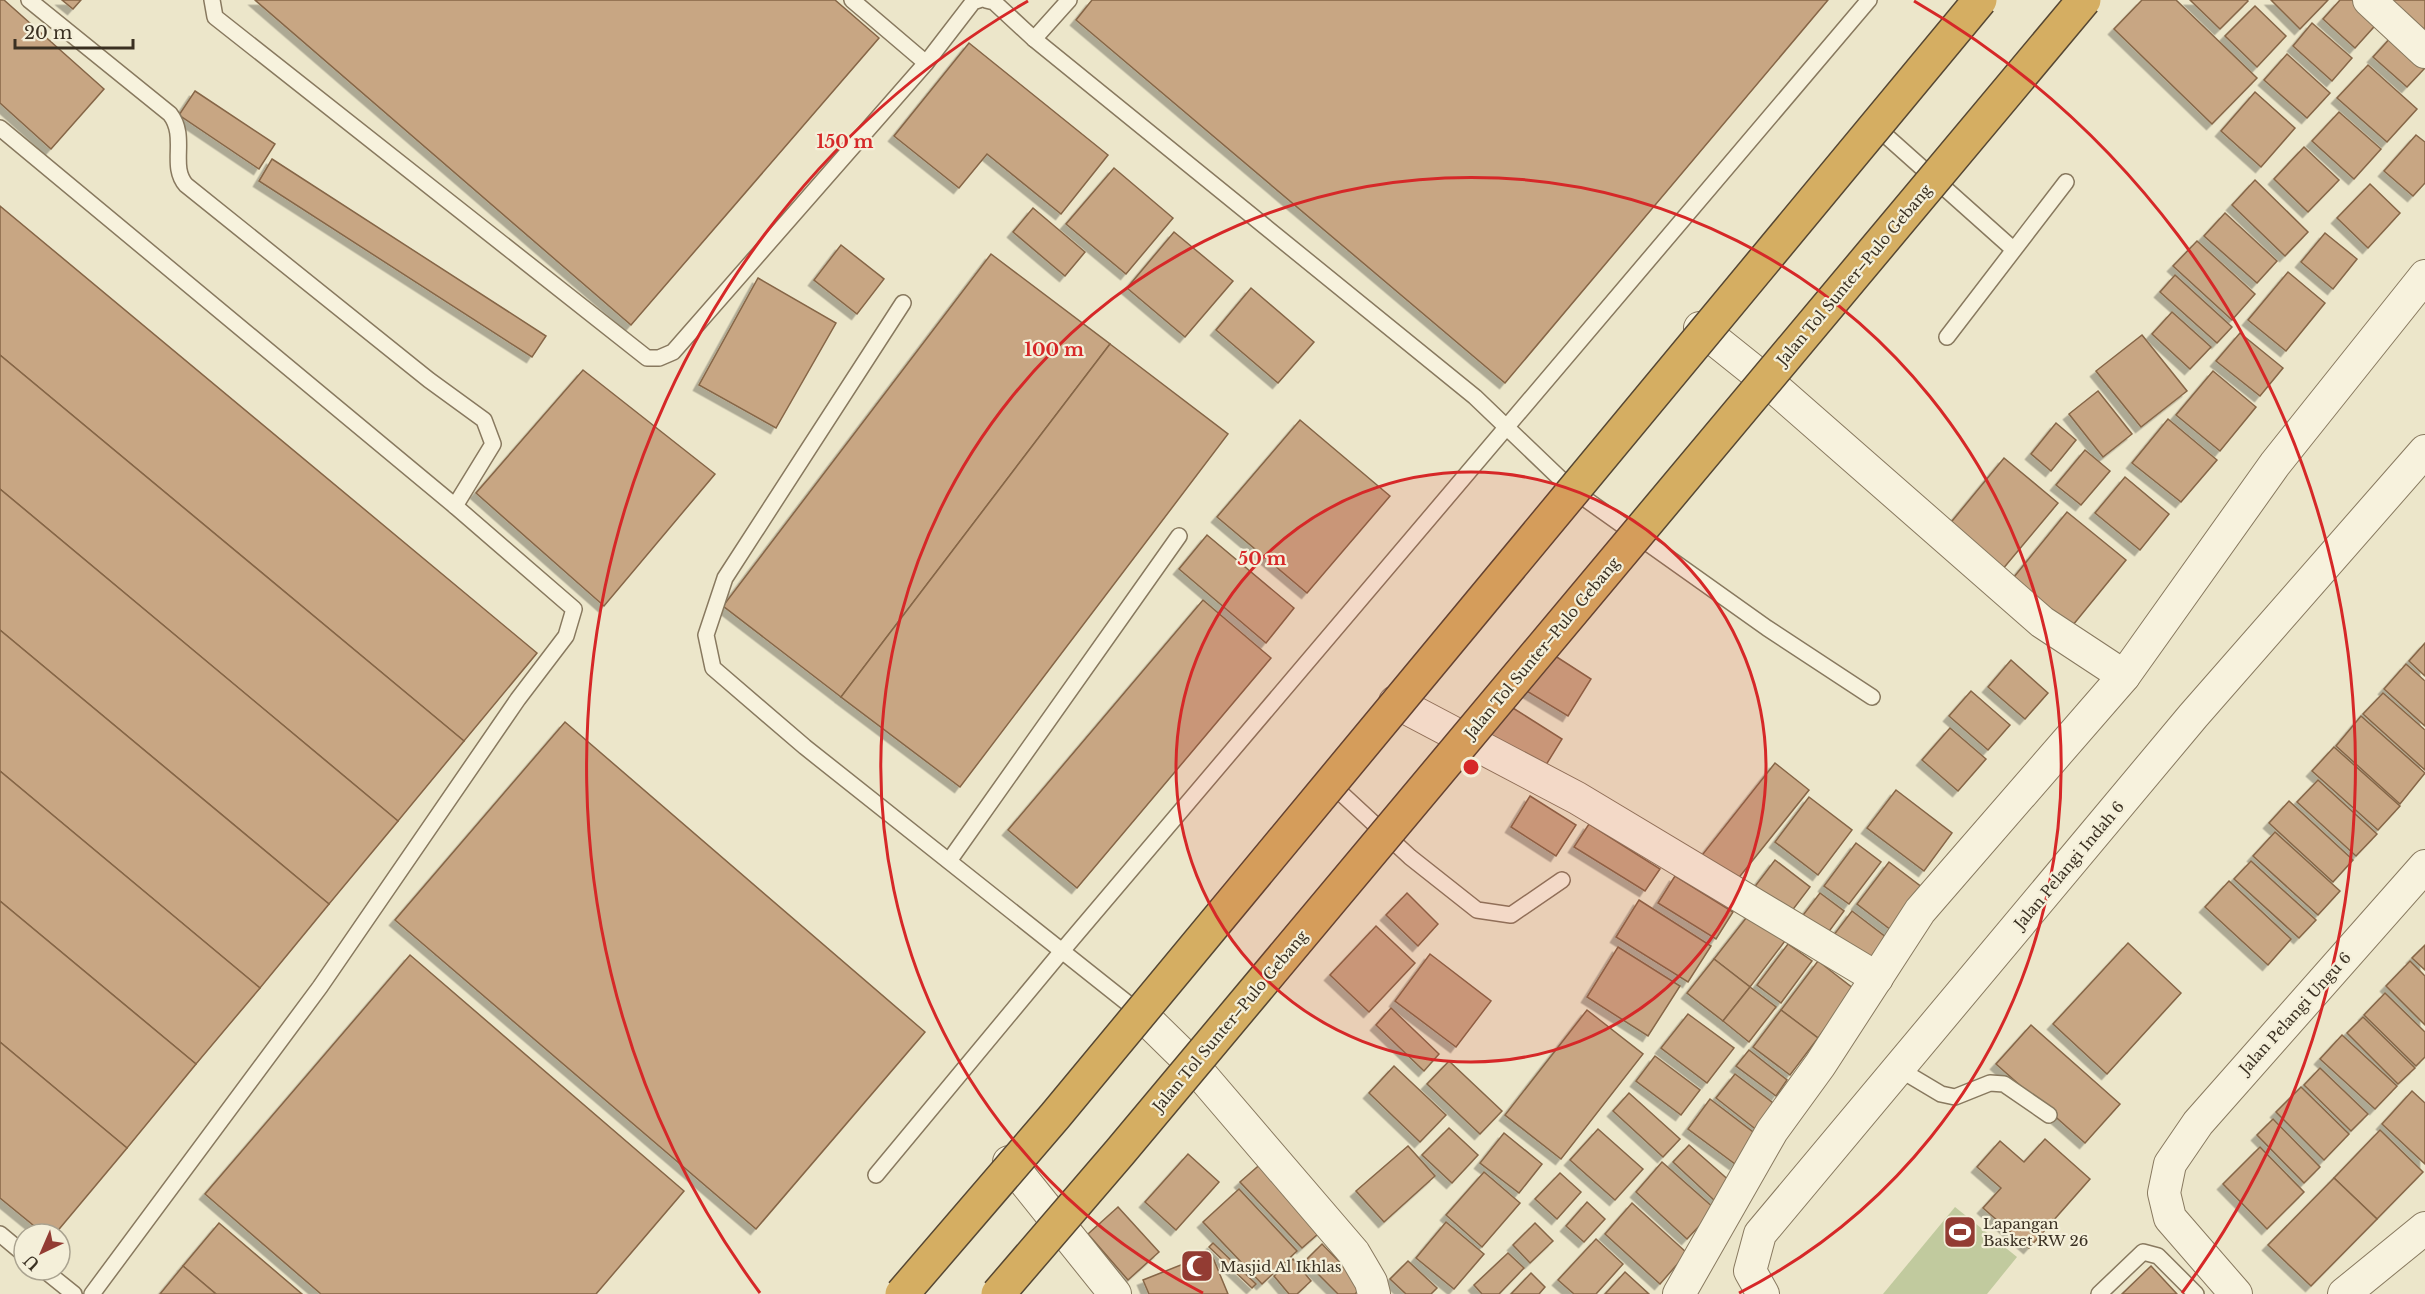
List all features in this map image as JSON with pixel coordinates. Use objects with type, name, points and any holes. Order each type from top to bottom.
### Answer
[{"type":"highway","points":[[902,1294],[1063,1107],[1980,0]]},
{"type":"highway","name":"Jalan Tol Sunter–Pulo Gebang","points":[[998,1294],[2084,0]]},
{"type":"street","points":[[2369,0],[2425,52]]},
{"type":"street","points":[[1679,1294],[1772,1131],[1920,911],[2124,676],[2275,464],[2425,276]]},
{"type":"street","points":[[1700,328],[1775,388],[2042,622],[2124,676]]},
{"type":"street","name":"Jalan Pelangi Indah 6","points":[[1763,1294],[1750,1270],[1760,1234],[2193,716],[2425,451]]},
{"type":"street","points":[[1395,702],[1578,798],[1877,978]]},
{"type":"street","name":"Jalan Pelangi Ungu 6","points":[[2236,1294],[2170,1218],[2164,1193],[2170,1164],[2198,1123],[2425,866]]},
{"type":"street","points":[[1140,1013],[1199,1072],[1354,1253],[1371,1282],[1374,1294]]},
{"type":"street","points":[[1009,1162],[1115,1294]]},
{"type":"street","points":[[2344,1294],[2425,1228]]},
{"type":"lane","points":[[28,0],[170,114],[180,131],[179,170],[181,179],[186,185],[429,380],[484,420],[493,444],[455,506]]},
{"type":"lane","points":[[212,0],[215,17],[647,358],[659,358],[673,352],[926,63],[973,2],[979,0]]},
{"type":"lane","points":[[852,0],[926,63]]},
{"type":"lane","points":[[986,0],[994,2],[1034,39],[1475,397],[1570,488],[1767,628],[1872,697]]},
{"type":"lane","points":[[1034,39],[1069,0]]},
{"type":"lane","points":[[876,1175],[1062,951],[1869,0]]},
{"type":"lane","points":[[1870,121],[2013,249]]},
{"type":"lane","points":[[0,128],[455,506],[574,609],[566,636],[518,699],[320,987],[92,1294]]},
{"type":"lane","points":[[1947,337],[2066,182]]},
{"type":"lane","points":[[903,303],[724,578],[706,635],[713,668],[805,747],[1140,1013]]},
{"type":"lane","points":[[949,861],[1179,536]]},
{"type":"lane","points":[[1329,782],[1410,857],[1478,910],[1511,915],[1562,879]]},
{"type":"lane","points":[[1899,1069],[1941,1094],[1955,1097],[1990,1083],[2004,1084],[2049,1114]]},
{"type":"lane","points":[[0,1234],[12,1244]]},
{"type":"lane","points":[[2099,1294],[2143,1252],[2158,1256],[2196,1294]]},
{"type":"lane","points":[[59,1282],[74,1294]]},
{"type":"green space","name":"Lapangan Basket RW 26","points":[[1955,1207],[2017,1257],[1987,1294],[1883,1294]]},
{"type":"building","points":[[0,0],[4,0],[104,89],[51,149],[0,103]]},
{"type":"building","points":[[62,0],[81,0],[73,9]]},
{"type":"building","points":[[255,0],[835,0],[879,38],[631,325]]},
{"type":"building","points":[[1092,0],[1828,0],[1505,383],[1076,20]]},
{"type":"building","points":[[2142,0],[2176,0],[2257,78],[2212,124],[2114,29]]},
{"type":"building","points":[[2190,0],[2247,0],[2248,1],[2220,29]]},
{"type":"building","points":[[2271,0],[2328,0],[2300,29]]},
{"type":"building","points":[[2340,0],[2360,0],[2381,19],[2355,48],[2323,19]]},
{"type":"building","points":[[2387,0],[2425,0],[2425,40]]},
{"type":"building","points":[[2255,6],[2286,36],[2257,67],[2225,36]]},
{"type":"building","points":[[2312,23],[2352,58],[2332,81],[2293,46]]},
{"type":"building","points":[[2393,35],[2425,63],[2425,68],[2407,87],[2373,57]]},
{"type":"building","points":[[969,43],[1108,155],[1061,214],[987,154],[959,188],[894,136]]},
{"type":"building","points":[[2287,54],[2330,93],[2307,118],[2264,80]]},
{"type":"building","points":[[2368,65],[2417,109],[2387,142],[2337,98]]},
{"type":"building","points":[[195,91],[275,144],[259,169],[179,115]]},
{"type":"building","points":[[2255,92],[2295,128],[2261,167],[2221,131]]},
{"type":"building","points":[[2339,112],[2381,149],[2354,179],[2312,141]]},
{"type":"building","points":[[2416,135],[2425,142],[2425,183],[2413,196],[2384,171]]},
{"type":"building","points":[[2304,147],[2339,180],[2308,212],[2274,179]]},
{"type":"building","points":[[272,159],[546,336],[532,357],[259,181]]},
{"type":"building","points":[[1114,168],[1173,218],[1126,274],[1066,224]]},
{"type":"building","points":[[2255,180],[2308,232],[2285,256],[2232,205]]},
{"type":"building","points":[[2370,184],[2400,213],[2368,248],[2337,218]]},
{"type":"building","points":[[0,206],[537,653],[464,741],[0,355]]},
{"type":"building","points":[[1033,208],[1085,252],[1065,276],[1013,232]]},
{"type":"building","points":[[2225,213],[2277,261],[2257,283],[2204,236]]},
{"type":"building","points":[[1174,232],[1233,281],[1185,337],[1127,288]]},
{"type":"building","points":[[2325,233],[2357,259],[2333,289],[2301,262]]},
{"type":"building","points":[[2197,241],[2255,294],[2232,320],[2173,266]]},
{"type":"building","points":[[841,245],[884,279],[857,314],[814,280]]},
{"type":"building","points":[[991,254],[1110,344],[841,697],[723,606]]},
{"type":"building","points":[[2288,272],[2325,303],[2286,351],[2248,320]]},
{"type":"building","points":[[2175,275],[2232,327],[2217,343],[2160,292]]},
{"type":"building","points":[[758,278],[836,323],[776,428],[699,385]]},
{"type":"building","points":[[1251,288],[1314,342],[1278,383],[1216,330]]},
{"type":"building","points":[[2172,312],[2211,347],[2190,369],[2152,334]]},
{"type":"building","points":[[2240,333],[2283,368],[2260,396],[2216,361]]},
{"type":"building","points":[[2142,335],[2187,391],[2141,427],[2096,371]]},
{"type":"building","points":[[1110,344],[1228,434],[960,787],[841,697]]},
{"type":"building","points":[[0,355],[464,741],[398,821],[0,489]]},
{"type":"building","points":[[583,370],[715,474],[604,606],[476,493]]},
{"type":"building","points":[[2213,371],[2256,407],[2220,451],[2176,415]]},
{"type":"building","points":[[2098,391],[2132,434],[2103,457],[2069,414]]},
{"type":"building","points":[[2168,419],[2217,460],[2181,502],[2132,463]]},
{"type":"building","points":[[1300,420],[1390,496],[1307,593],[1217,517]]},
{"type":"building","points":[[2056,423],[2076,440],[2051,471],[2031,454]]},
{"type":"building","points":[[2085,450],[2110,471],[2081,505],[2056,485]]},
{"type":"building","points":[[2004,458],[2058,503],[1997,576],[1943,532]]},
{"type":"building","points":[[2125,477],[2169,514],[2140,550],[2095,513]]},
{"type":"building","points":[[0,489],[398,821],[329,904],[0,630]]},
{"type":"building","points":[[2067,512],[2126,560],[2064,636],[2005,588]]},
{"type":"building","points":[[1207,535],[1294,608],[1266,643],[1179,569]]},
{"type":"building","points":[[1203,600],[1271,658],[1077,888],[1008,830]]},
{"type":"building","points":[[0,630],[329,904],[260,988],[0,771]]},
{"type":"building","points":[[2425,643],[2425,676],[2409,661]]},
{"type":"building","points":[[1549,652],[1591,679],[1568,716],[1525,690]]},
{"type":"building","points":[[2011,660],[2048,693],[2025,719],[1988,687]]},
{"type":"building","points":[[2406,664],[2425,681],[2425,726],[2384,689]]},
{"type":"building","points":[[1971,691],[2010,725],[1988,750],[1949,716]]},
{"type":"building","points":[[2383,693],[2425,730],[2425,770],[2363,714]]},
{"type":"building","points":[[1505,703],[1562,739],[1541,773],[1484,737]]},
{"type":"building","points":[[2361,716],[2425,773],[2400,804],[2336,746]]},
{"type":"building","points":[[565,722],[925,1032],[756,1229],[395,920]]},
{"type":"building","points":[[1950,728],[1986,759],[1958,791],[1922,760]]},
{"type":"building","points":[[2334,747],[2400,806],[2378,830],[2312,771]]},
{"type":"building","points":[[1775,763],[1809,790],[1733,885],[1699,859]]},
{"type":"building","points":[[0,771],[260,988],[196,1064],[0,901]]},
{"type":"building","points":[[2318,780],[2377,834],[2356,856],[2297,802]]},
{"type":"building","points":[[1896,790],[1952,833],[1924,871],[1867,828]]},
{"type":"building","points":[[1530,796],[1576,825],[1556,856],[1511,827]]},
{"type":"building","points":[[1809,797],[1852,830],[1818,875],[1775,842]]},
{"type":"building","points":[[2289,801],[2353,860],[2333,882],[2269,823]]},
{"type":"building","points":[[1589,824],[1660,869],[1645,891],[1574,847]]},
{"type":"building","points":[[2275,832],[2340,891],[2318,915],[2253,856]]},
{"type":"building","points":[[1856,843],[1881,862],[1849,904],[1824,886]]},
{"type":"building","points":[[1775,860],[1810,887],[1788,916],[1753,889]]},
{"type":"building","points":[[2251,861],[2316,920],[2299,938],[2234,879]]},
{"type":"building","points":[[1889,862],[1923,888],[1891,930],[1857,904]]},
{"type":"building","points":[[1675,876],[1733,912],[1716,939],[1658,903]]},
{"type":"building","points":[[2229,881],[2291,939],[2268,965],[2205,907]]},
{"type":"building","points":[[1407,893],[1438,924],[1418,946],[1386,915]]},
{"type":"building","points":[[1820,893],[1844,911],[1822,941],[1797,923]]},
{"type":"building","points":[[1639,900],[1711,946],[1688,982],[1616,937]]},
{"type":"building","points":[[0,901],[196,1064],[127,1148],[0,1042]]},
{"type":"building","points":[[1852,911],[1891,941],[1870,970],[1830,940]]},
{"type":"building","points":[[1750,913],[1785,941],[1750,987],[1714,959]]},
{"type":"building","points":[[1376,926],[1415,963],[1369,1012],[1330,975]]},
{"type":"building","points":[[2128,943],[2181,993],[2107,1074],[2053,1024]]},
{"type":"building","points":[[1788,944],[1812,961],[1781,1003],[1757,985]]},
{"type":"building","points":[[2425,945],[2425,970],[2412,958]]},
{"type":"building","points":[[1618,947],[1680,986],[1648,1036],[1587,997]]},
{"type":"building","points":[[1430,954],[1491,1001],[1456,1047],[1395,1001]]},
{"type":"building","points":[[410,955],[684,1191],[596,1294],[321,1294],[205,1194]]},
{"type":"building","points":[[1714,959],[1750,987],[1723,1021],[1687,993]]},
{"type":"building","points":[[1818,961],[1854,989],[1818,1038],[1781,1010]]},
{"type":"building","points":[[2410,961],[2425,976],[2425,1025],[2386,986]]},
{"type":"building","points":[[1750,987],[1776,1007],[1749,1042],[1723,1021]]},
{"type":"building","points":[[2385,993],[2425,1032],[2425,1057],[2416,1066],[2364,1015]]},
{"type":"building","points":[[1391,1008],[1439,1054],[1424,1071],[1376,1025]]},
{"type":"building","points":[[1587,1010],[1643,1054],[1561,1159],[1505,1115]]},
{"type":"building","points":[[1781,1010],[1818,1038],[1790,1075],[1753,1047]]},
{"type":"building","points":[[1688,1014],[1734,1048],[1707,1083],[1661,1048]]},
{"type":"building","points":[[2363,1017],[2415,1068],[2398,1084],[2347,1033]]},
{"type":"building","points":[[2031,1025],[2120,1104],[2085,1143],[1996,1064]]},
{"type":"building","points":[[2342,1035],[2397,1086],[2375,1109],[2320,1059]]},
{"type":"building","points":[[0,1042],[127,1148],[65,1222],[29,1222],[0,1198]]},
{"type":"building","points":[[1749,1050],[1787,1080],[1776,1096],[1736,1066]]},
{"type":"building","points":[[1655,1056],[1700,1090],[1681,1115],[1636,1081]]},
{"type":"building","points":[[1449,1061],[1502,1111],[1480,1134],[1427,1084]]},
{"type":"building","points":[[1394,1066],[1446,1115],[1420,1142],[1369,1093]]},
{"type":"building","points":[[2320,1068],[2368,1114],[2351,1131],[2304,1085]]},
{"type":"building","points":[[1735,1074],[1777,1106],[1758,1131],[1716,1098]]},
{"type":"building","points":[[2301,1087],[2349,1134],[2324,1160],[2276,1112]]},
{"type":"building","points":[[2412,1091],[2425,1103],[2425,1164],[2382,1124]]},
{"type":"building","points":[[1629,1093],[1680,1139],[1663,1157],[1613,1111]]},
{"type":"building","points":[[1710,1099],[1757,1135],[1735,1164],[1688,1129]]},
{"type":"building","points":[[2273,1119],[2320,1167],[2304,1183],[2257,1135]]},
{"type":"building","points":[[1449,1128],[1478,1155],[1452,1183],[1422,1155]]},
{"type":"building","points":[[1598,1129],[1643,1169],[1615,1200],[1570,1160]]},
{"type":"building","points":[[2380,1130],[2423,1172],[2377,1219],[2334,1178]]},
{"type":"building","points":[[1504,1133],[1542,1164],[1519,1193],[1480,1163]]},
{"type":"building","points":[[2045,1139],[2090,1179],[2029,1248],[1983,1208],[2001,1188],[1977,1167],[2000,1141],[2024,1162]]},
{"type":"building","points":[[1689,1145],[1732,1183],[1715,1201],[1673,1162]]},
{"type":"building","points":[[1408,1146],[1435,1176],[1384,1222],[1356,1191]]},
{"type":"building","points":[[2260,1147],[2304,1192],[2267,1229],[2223,1184]]},
{"type":"building","points":[[1188,1154],[1219,1182],[1176,1230],[1145,1202]]},
{"type":"building","points":[[1264,1161],[1326,1227],[1302,1248],[1240,1182]]},
{"type":"building","points":[[1662,1162],[1715,1209],[1687,1239],[1636,1192]]},
{"type":"building","points":[[1484,1172],[1520,1203],[1482,1247],[1446,1215]]},
{"type":"building","points":[[1560,1173],[1581,1192],[1557,1219],[1535,1199]]},
{"type":"building","points":[[2334,1178],[2377,1219],[2311,1286],[2268,1245]]},
{"type":"building","points":[[1239,1189],[1297,1251],[1262,1284],[1203,1222]]},
{"type":"building","points":[[1587,1202],[1605,1219],[1584,1242],[1566,1226]]},
{"type":"building","points":[[1632,1203],[1687,1253],[1660,1284],[1605,1234]]},
{"type":"building","points":[[1118,1207],[1159,1252],[1128,1280],[1088,1234]]},
{"type":"building","points":[[1446,1222],[1484,1254],[1454,1289],[1416,1258]]},
{"type":"building","points":[[219,1223],[302,1294],[216,1294],[183,1266]]},
{"type":"building","points":[[1535,1223],[1553,1241],[1530,1263],[1513,1245]]},
{"type":"building","points":[[1596,1239],[1623,1264],[1596,1294],[1574,1294],[1558,1280]]},
{"type":"building","points":[[1213,1243],[1256,1284],[1252,1288],[1209,1247]]},
{"type":"building","points":[[1322,1244],[1363,1286],[1355,1294],[1338,1294],[1305,1261]]},
{"type":"building","name":"Masjid Al Ikhlas","points":[[1211,1253],[1228,1294],[1149,1294],[1143,1280]]},
{"type":"building","points":[[1508,1253],[1524,1268],[1499,1294],[1482,1294],[1474,1285]]},
{"type":"building","points":[[1293,1259],[1311,1281],[1297,1294],[1289,1294],[1274,1276]]},
{"type":"building","points":[[1408,1261],[1437,1288],[1431,1294],[1406,1294],[1390,1279]]},
{"type":"building","points":[[183,1266],[216,1294],[160,1294]]},
{"type":"building","points":[[2151,1266],[2177,1294],[2122,1294]]},
{"type":"building","points":[[1625,1272],[1649,1294],[1605,1294]]},
{"type":"building","points":[[1531,1273],[1545,1287],[1539,1294],[1511,1294]]},
{"type":"place","name":"Lapangan Basket RW 26","points":[[1960,1232]]},
{"type":"place","name":"Masjid Al Ikhlas","points":[[1197,1266]]}]
